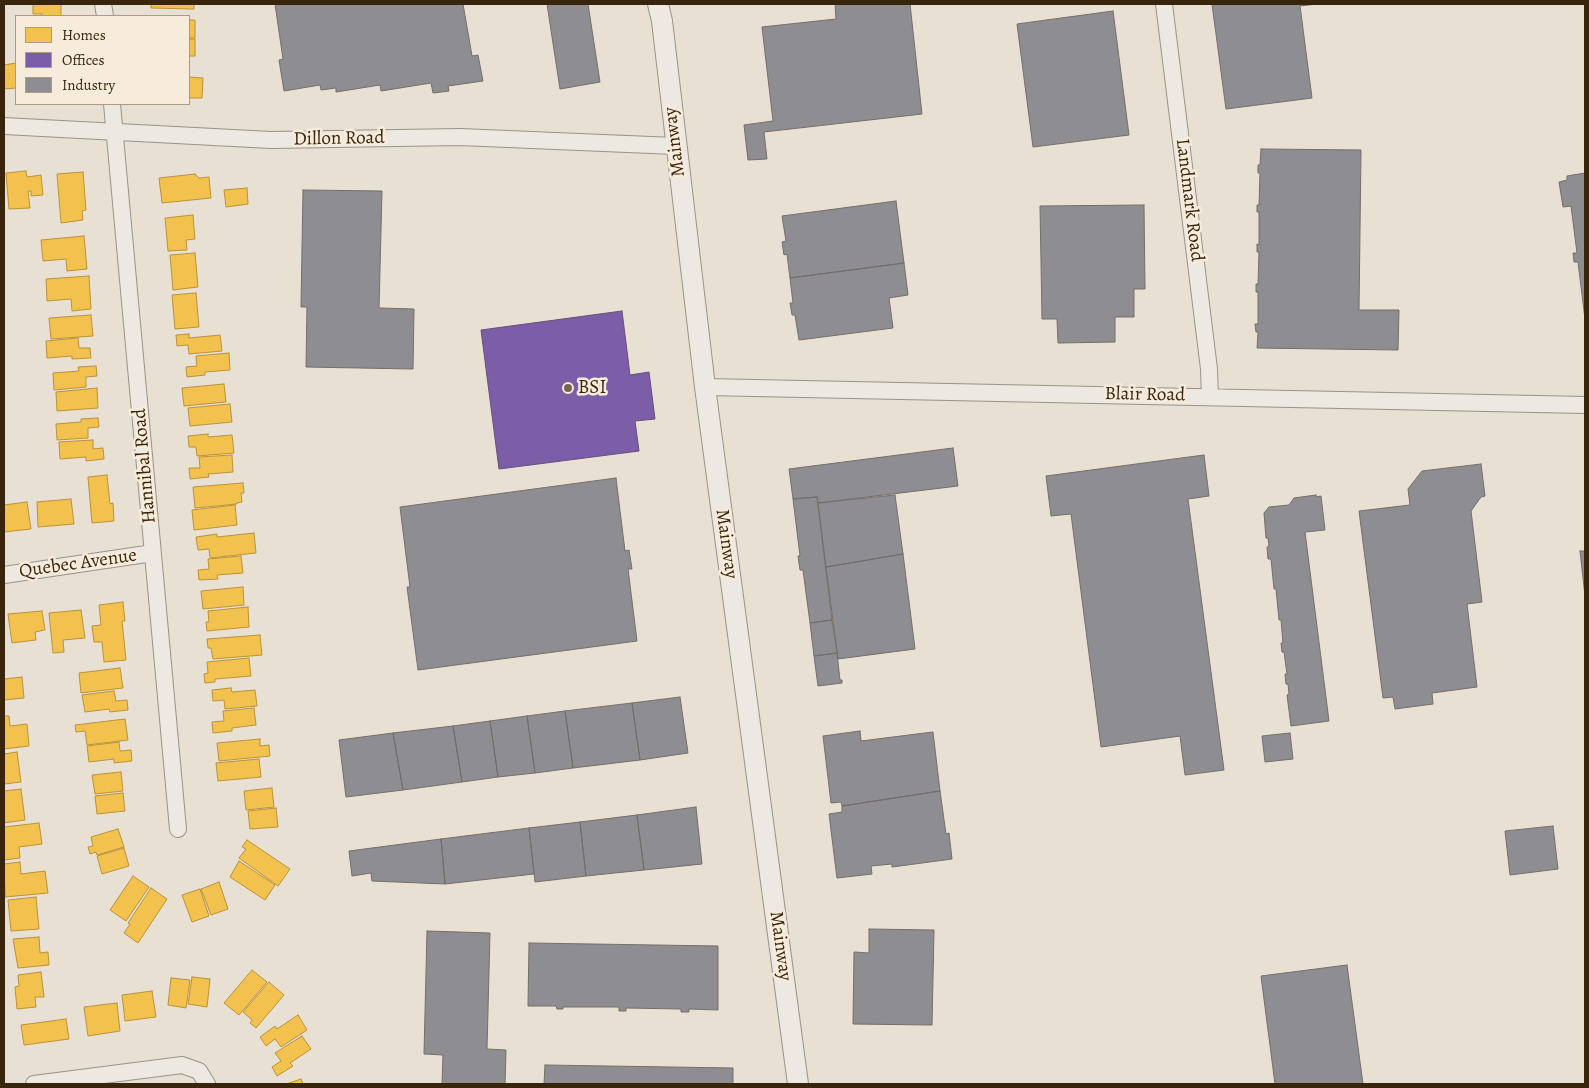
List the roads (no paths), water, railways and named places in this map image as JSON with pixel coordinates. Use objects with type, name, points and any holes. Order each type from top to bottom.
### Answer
[{"type":"street","name":"Mainway","points":[[658,4],[662,21],[675,146],[705,387],[798,1084]]},
{"type":"street","name":"Landmark Road","points":[[1164,4],[1209,369],[1210,396]]},
{"type":"street","name":"Hannibal Road","points":[[112,105],[178,829]]},
{"type":"street","name":"Dillon Road","points":[[4,126],[272,140],[460,137],[675,146]]},
{"type":"street","name":"Blair Road","points":[[705,387],[1585,405]]},
{"type":"street","name":"Quebec Avenue","points":[[4,575],[153,553]]},
{"type":"street","points":[[34,1084],[182,1065],[199,1071],[207,1084]]},
{"type":"place","name":"BSI","points":[[568,388]]}]
